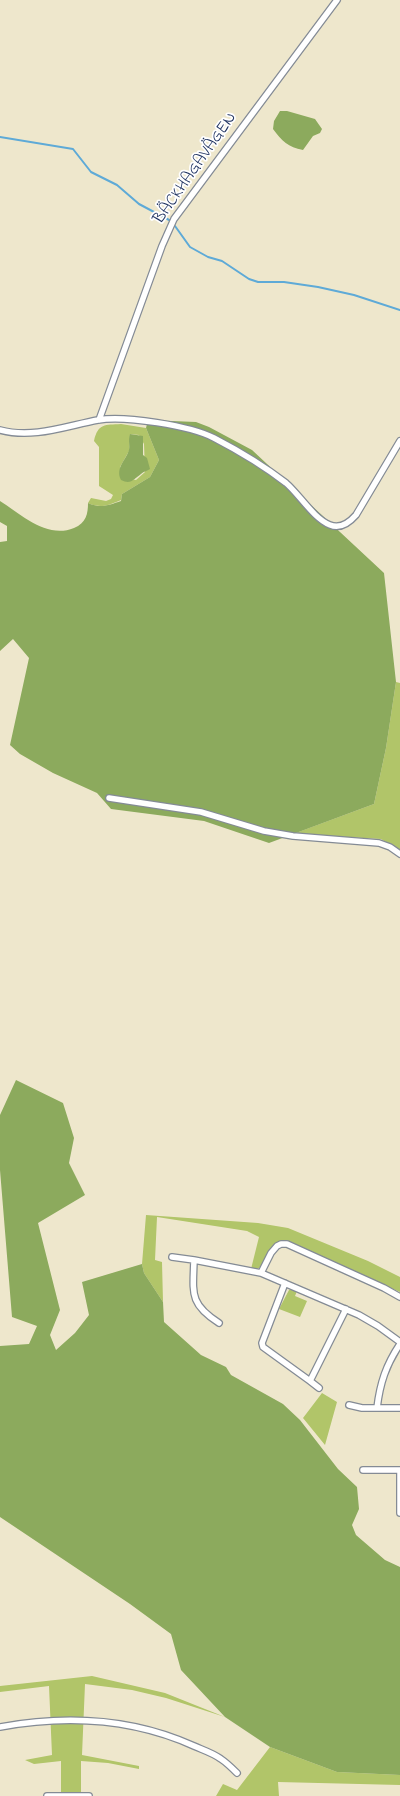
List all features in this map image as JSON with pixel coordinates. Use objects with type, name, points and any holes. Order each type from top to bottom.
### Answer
[{"type":"street","name":"BÄCKHAGAVÄGEN","points":[[99,420],[162,246],[174,219],[337,0]]},
{"type":"street","points":[[0,430],[18,434],[114,418],[138,420],[189,429],[208,435],[269,470],[296,492],[323,521],[329,525],[335,526],[346,524],[356,515],[400,441]]},
{"type":"street","points":[[109,798],[201,812],[264,831],[293,836],[379,843],[390,847],[400,854]]},
{"type":"street","points":[[261,1273],[274,1249],[281,1244],[287,1244],[384,1288],[400,1297]]},
{"type":"street","points":[[172,1257],[261,1273],[346,1309],[378,1326],[400,1343],[384,1373],[379,1391],[377,1408]]},
{"type":"street","points":[[194,1260],[193,1292],[196,1302],[203,1312],[219,1323]]},
{"type":"street","points":[[285,1283],[262,1344],[263,1347],[319,1388]]},
{"type":"street","points":[[310,1381],[346,1309]]},
{"type":"street","points":[[349,1405],[362,1408],[400,1408]]},
{"type":"street","points":[[363,1470],[400,1470],[400,1513]]},
{"type":"street","points":[[0,1727],[50,1720],[83,1720],[115,1723],[148,1729],[178,1738],[209,1753],[221,1759],[237,1773]]},
{"type":"street","points":[[47,1796],[89,1796]]},
{"type":"green space","points":[[280,111],[287,111],[315,119],[322,129],[320,133],[313,136],[303,150],[293,147],[282,140],[273,129],[274,121]]},
{"type":"green space","points":[[148,420],[196,422],[209,427],[252,450],[384,573],[396,682],[386,748],[374,804],[269,843],[204,821],[111,809],[97,793],[53,773],[20,754],[10,745],[29,658],[13,639],[0,651],[0,542],[7,541],[7,526],[0,522],[0,501],[26,519],[45,528],[64,531],[78,526],[86,518],[88,503],[101,506],[121,501],[122,494],[150,477],[159,460],[146,428]]},
{"type":"green space","points":[[121,424],[146,428],[159,460],[150,477],[122,494],[121,500],[105,506],[93,505],[88,503],[91,498],[106,501],[111,499],[113,495],[99,486],[99,447],[94,441],[96,435],[103,426]],"holes":[[[130,434],[139,435],[144,444],[145,472],[136,480],[120,477],[120,467],[129,451]]]},
{"type":"green space","points":[[130,434],[143,436],[143,455],[147,458],[150,469],[143,472],[132,481],[127,482],[121,480],[119,472],[128,454]]},
{"type":"green space","points":[[396,682],[400,683],[400,851],[381,839],[293,834],[374,804],[386,748]]},
{"type":"green space","points":[[16,1080],[63,1103],[74,1138],[69,1163],[85,1195],[38,1223],[60,1310],[50,1335],[56,1350],[75,1333],[89,1315],[82,1282],[142,1264],[144,1273],[163,1302],[164,1322],[201,1355],[226,1367],[231,1375],[283,1404],[300,1420],[338,1469],[357,1487],[359,1509],[352,1525],[356,1535],[385,1560],[400,1567],[400,1775],[337,1772],[270,1747],[225,1717],[181,1670],[171,1634],[130,1604],[0,1517],[0,1346],[29,1344],[37,1326],[12,1317],[0,1170],[0,1115]]},
{"type":"green space","points":[[146,1215],[258,1223],[288,1228],[368,1261],[400,1277],[400,1292],[286,1242],[279,1243],[274,1247],[261,1266],[257,1269],[251,1269],[259,1237],[247,1231],[157,1217],[155,1260],[162,1262],[163,1302],[144,1273],[142,1264]]},
{"type":"green space","points":[[293,1289],[297,1291],[295,1296],[307,1301],[300,1317],[279,1309],[289,1290]]},
{"type":"green space","points":[[322,1393],[337,1402],[325,1445],[303,1418]]},
{"type":"green space","points":[[92,1676],[165,1693],[225,1717],[166,1698],[132,1690],[85,1684],[82,1755],[139,1766],[139,1769],[108,1763],[81,1761],[81,1792],[61,1792],[61,1761],[34,1764],[25,1760],[52,1755],[49,1686],[0,1692],[0,1686]]},
{"type":"green space","points":[[270,1747],[337,1772],[400,1775],[400,1785],[278,1782],[279,1796],[216,1796],[223,1784],[237,1790]]},
{"type":"waterway","points":[[0,137],[73,149],[91,172],[117,185],[139,204],[171,221]]},
{"type":"waterway","points":[[175,226],[190,247],[208,257],[222,261],[249,279],[258,282],[284,282],[318,287],[354,295],[400,310]]}]
